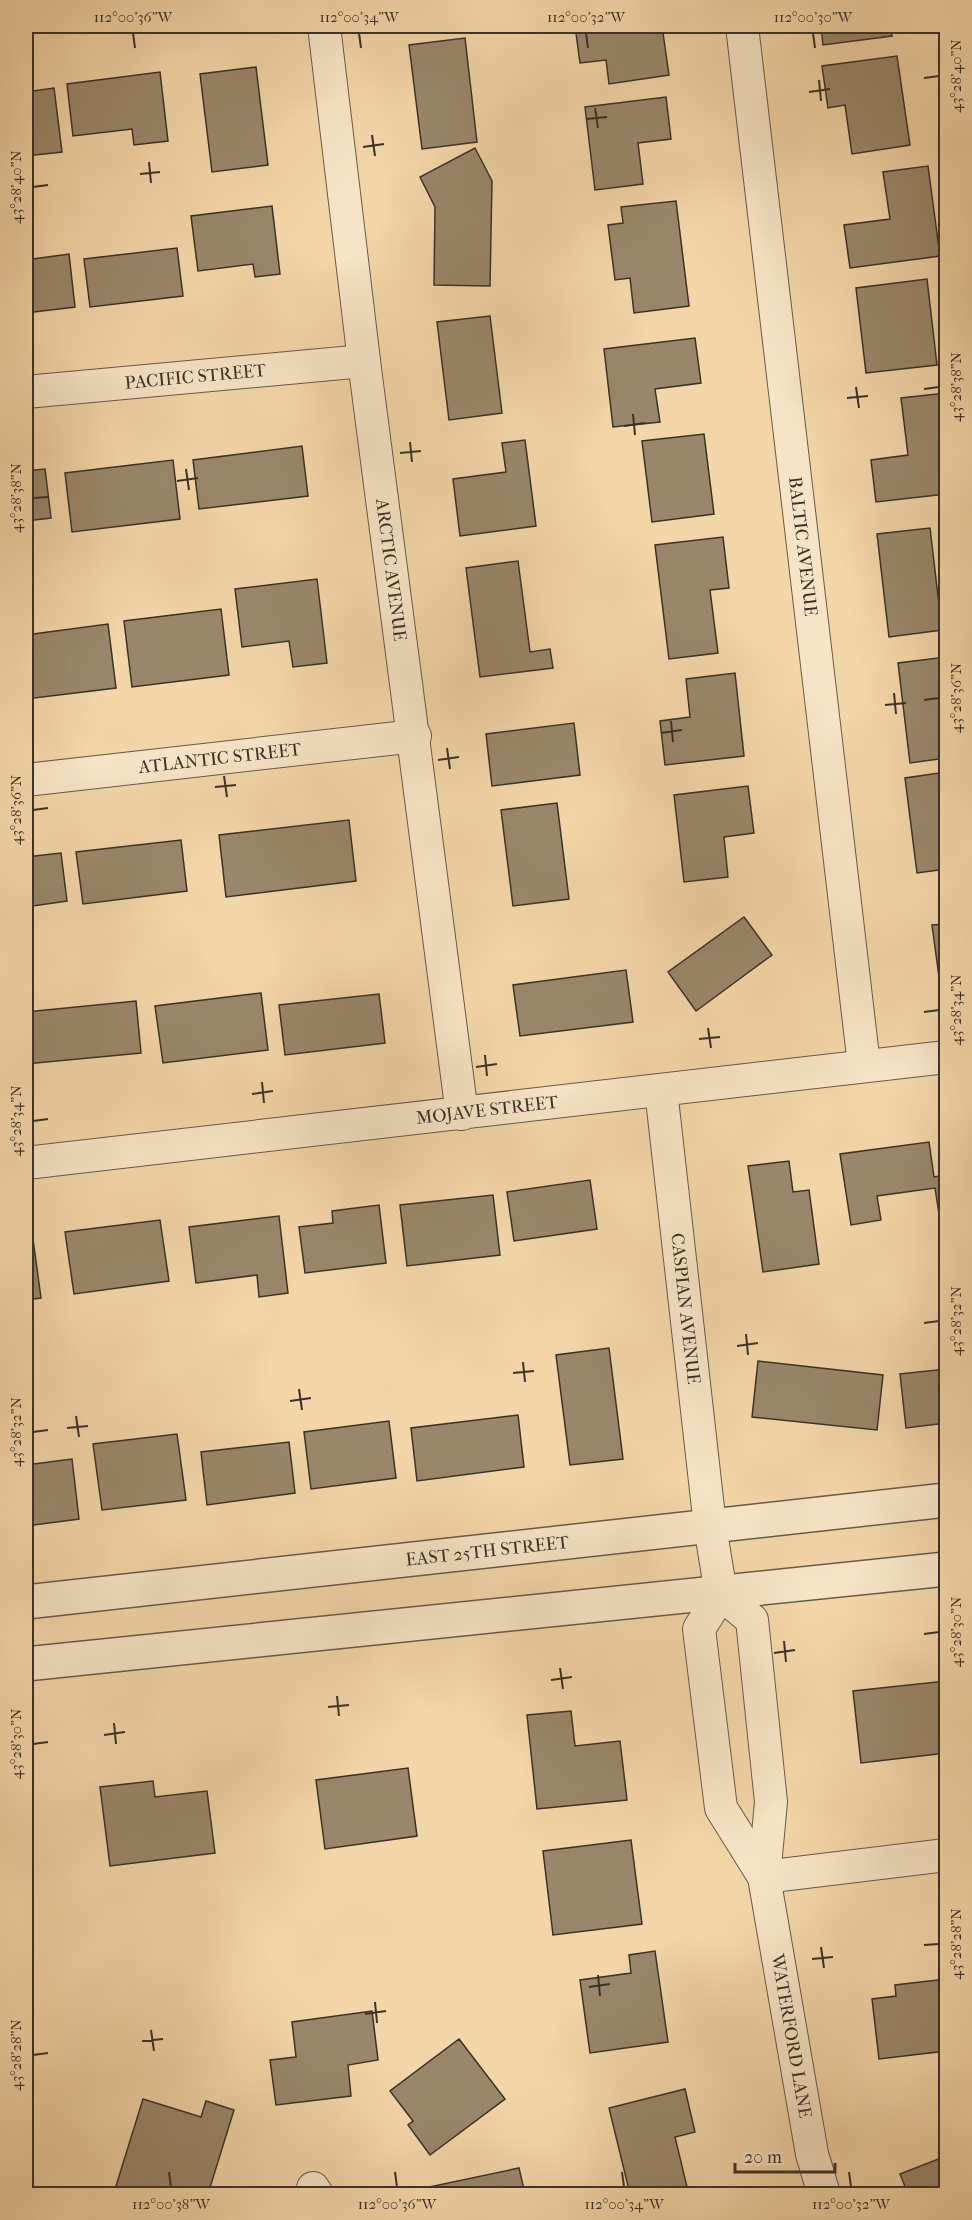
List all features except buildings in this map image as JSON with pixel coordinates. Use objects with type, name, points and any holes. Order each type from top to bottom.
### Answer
[{"type":"street","name":"ARCTIC AVENUE","points":[[324,26],[364,361],[462,1114]]},
{"type":"street","name":"BALTIC AVENUE","points":[[742,26],[864,1065]]},
{"type":"street","name":"PACIFIC STREET","points":[[26,392],[364,361]]},
{"type":"street","name":"ATLANTIC STREET","points":[[26,780],[414,736]]},
{"type":"street","name":"MOJAVE STREET","points":[[26,1163],[946,1057]]},
{"type":"street","name":"CASPIAN AVENUE","points":[[661,1090],[710,1526]]},
{"type":"street","name":"EAST 25TH STREET","points":[[26,1602],[946,1500]]},
{"type":"street","points":[[710,1526],[721,1593]]},
{"type":"street","points":[[26,1664],[946,1569]]},
{"type":"street","name":"WATERFORD LANE","points":[[764,1877],[721,1808],[699,1629],[721,1593],[752,1620],[771,1802],[764,1877],[812,2154],[824,2194]]},
{"type":"street","points":[[764,1877],[946,1854]]}]
